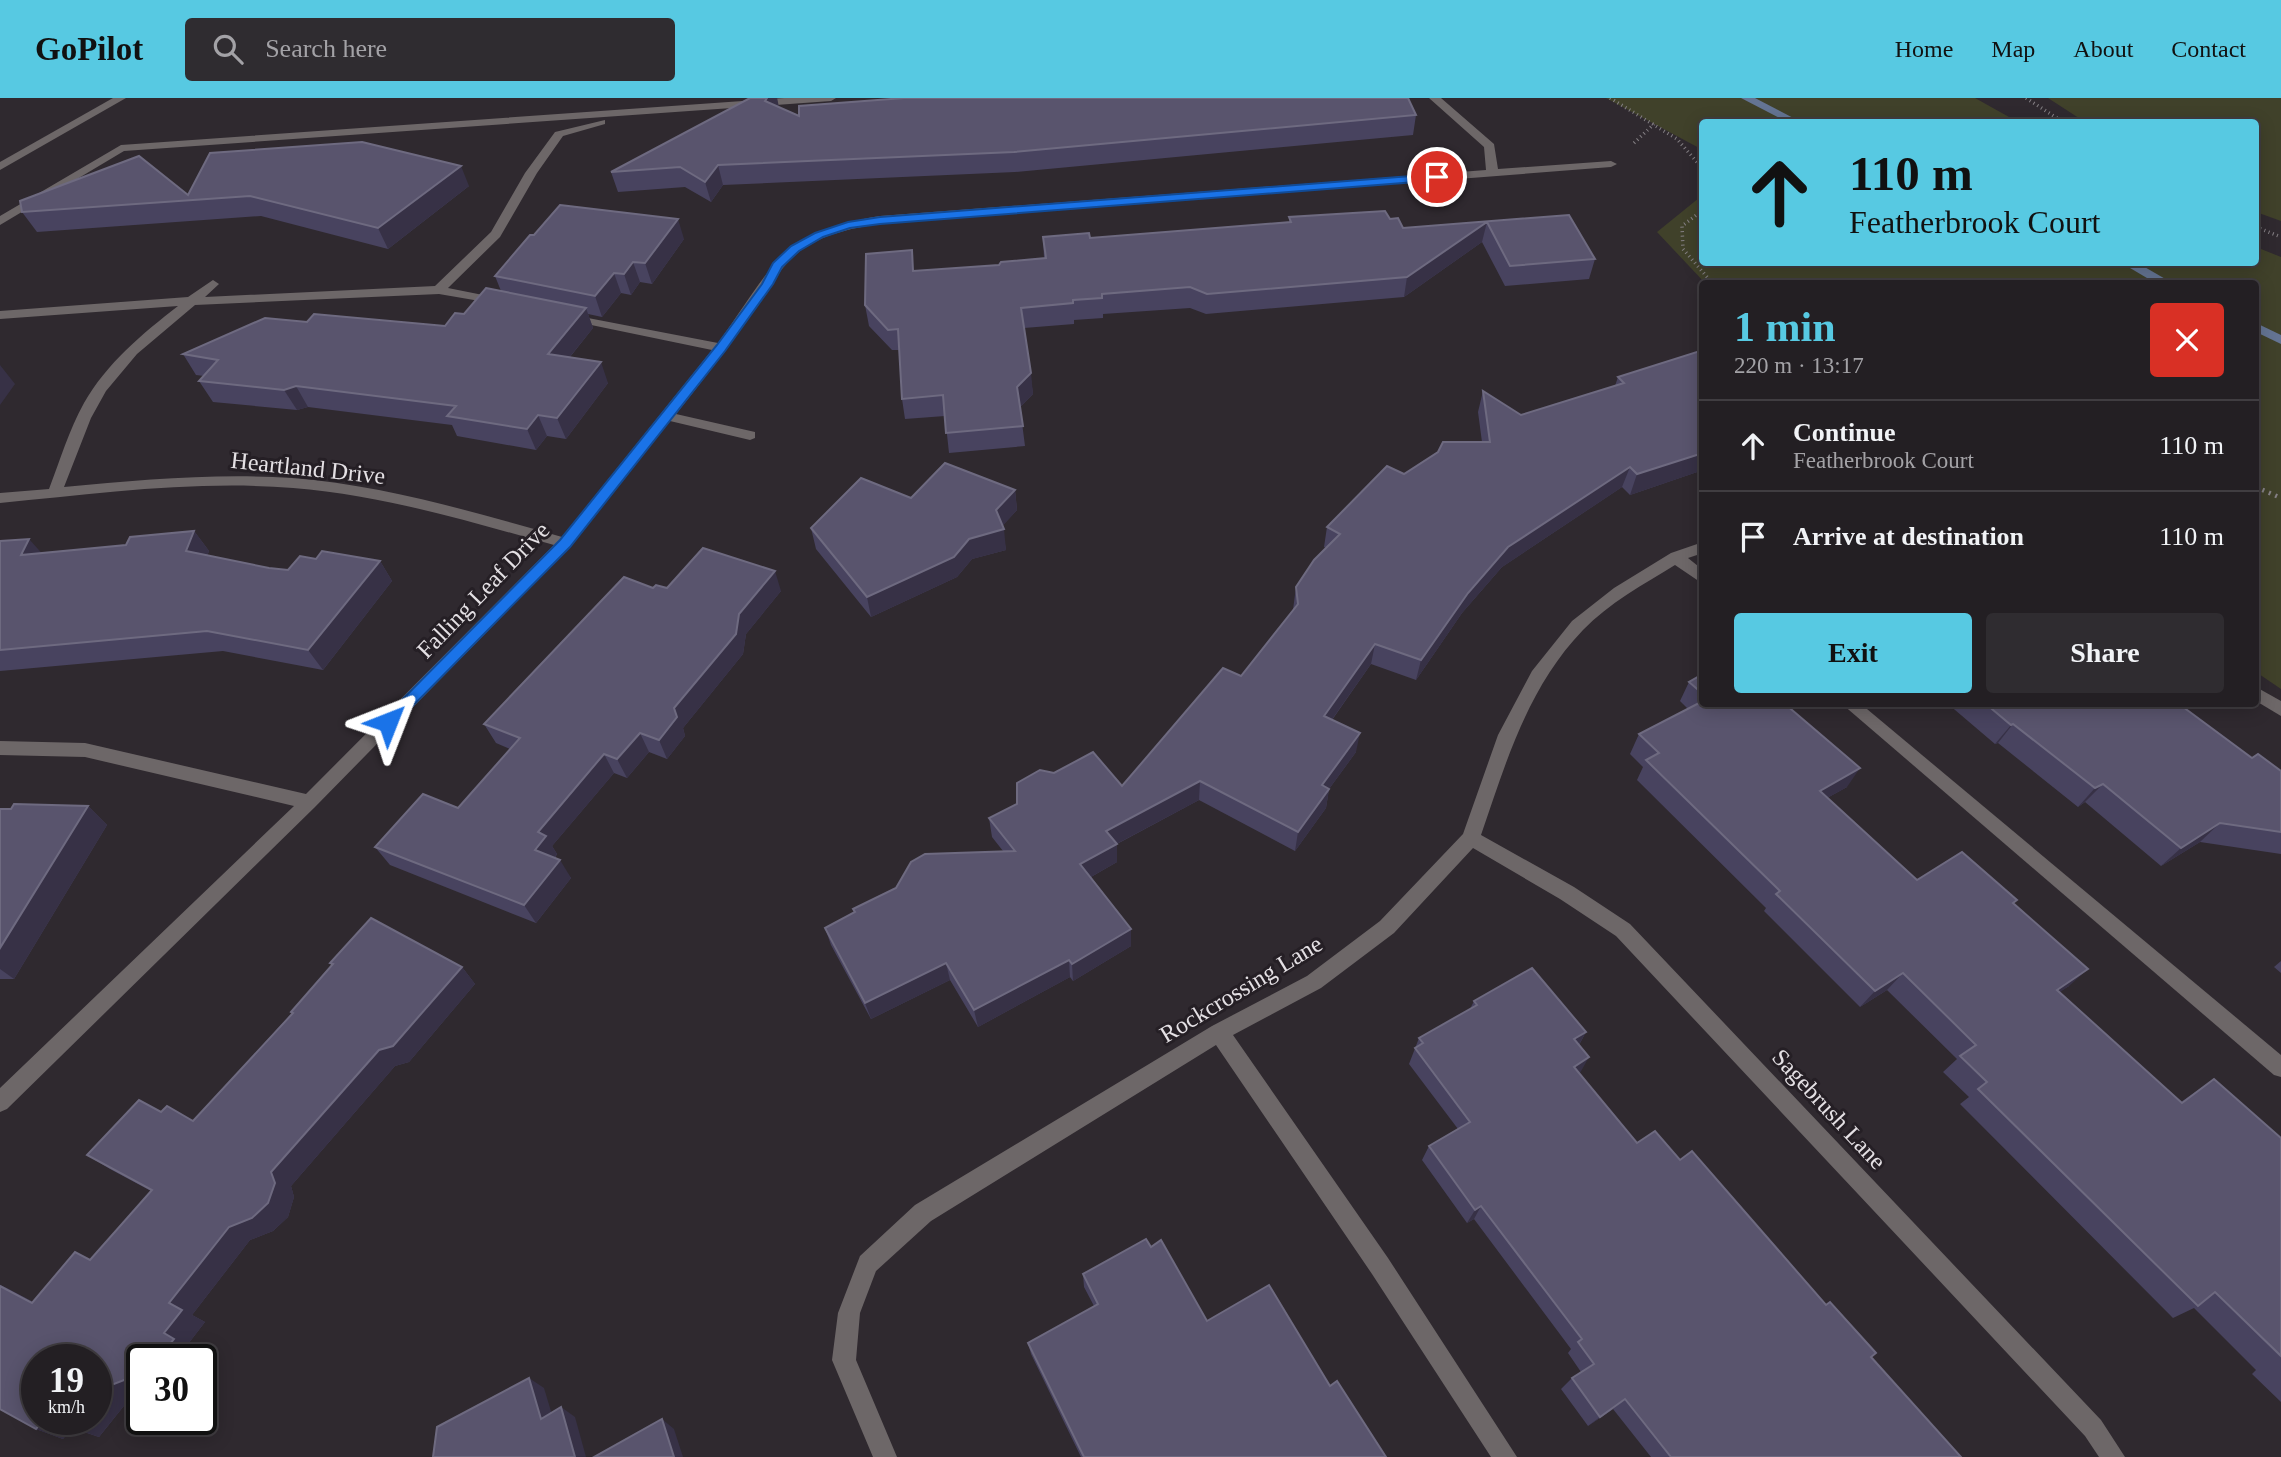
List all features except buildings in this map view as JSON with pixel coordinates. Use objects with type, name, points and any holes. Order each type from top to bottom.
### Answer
[{"type":"street","points":[[0,167],[121,98]]},
{"type":"street","points":[[0,221],[121,148],[831,98]]},
{"type":"street","points":[[1434,98],[1490,146],[1492,173]]},
{"type":"street","points":[[439,290],[496,234],[531,173],[559,134],[633,112]]},
{"type":"street","name":"Falling Leaf Drive","points":[[0,1102],[309,802],[565,543],[721,348],[777,266],[795,248],[819,235],[848,225],[880,220],[1611,164]]},
{"type":"street","points":[[54,494],[88,411],[108,378],[140,342],[213,284]]},
{"type":"street","points":[[0,315],[193,301],[439,290],[506,304]]},
{"type":"street","points":[[546,312],[721,348]]},
{"type":"street","points":[[667,416],[750,435]]},
{"type":"street","name":"Heartland Drive","points":[[0,498],[164,482],[256,481],[341,489],[430,506],[565,543]]},
{"type":"street","name":"Rockcrossing Lane","points":[[885,1457],[844,1360],[849,1313],[868,1264],[923,1213],[1219,1032],[1314,982],[1387,927],[1471,838],[1507,735],[1538,675],[1578,625],[1620,592],[1676,557],[1699,548]]},
{"type":"street","points":[[1676,557],[1699,576]]},
{"type":"street","points":[[2259,694],[2281,710]]},
{"type":"street","points":[[1854,707],[2281,1068]]},
{"type":"street","points":[[0,748],[85,750],[309,802]]},
{"type":"street","name":"Sagebrush Lane","points":[[1471,838],[1567,893],[1623,930],[2093,1428],[2113,1457]]},
{"type":"street","points":[[1219,1032],[1380,1266],[1505,1457]]},
{"type":"path","points":[[1610,98],[1677,139],[1699,164]]},
{"type":"path","points":[[2026,98],[2058,119]]},
{"type":"path","points":[[1699,213],[1682,226],[1683,249],[1710,280]]},
{"type":"path","points":[[2259,228],[2281,237]]},
{"type":"path","points":[[2259,488],[2281,498]]},
{"type":"green space","points":[[1606,98],[1975,98],[2013,119],[1699,119],[1699,148]]},
{"type":"green space","points":[[2048,98],[2281,98],[2281,221],[2259,213],[2259,119],[2080,119]]},
{"type":"green space","points":[[1699,198],[1699,266],[2259,266],[2259,248],[2281,257],[2281,689],[2259,674],[2259,280],[1702,280],[1657,232]]},
{"type":"waterway","points":[[1746,98],[1789,119]]},
{"type":"waterway","points":[[2134,266],[2160,280]]},
{"type":"waterway","points":[[2259,329],[2281,340]]},
{"type":"route","points":[[388,722],[565,543],[721,348],[777,266],[795,248],[819,235],[848,225],[880,220],[1437,177]]}]
